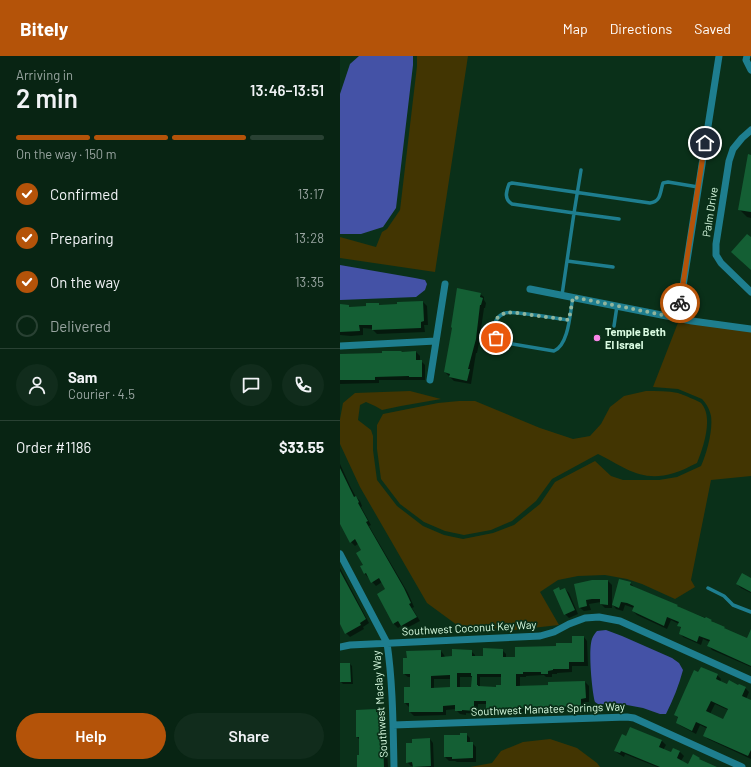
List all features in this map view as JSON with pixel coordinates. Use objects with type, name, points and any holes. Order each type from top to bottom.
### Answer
[{"type":"street","points":[[678,318],[719,56]]},
{"type":"street","points":[[747,56],[746,60],[751,70]]},
{"type":"street","name":"Palm Drive","points":[[751,130],[733,149],[729,161],[716,244],[716,255],[721,263],[751,292]]},
{"type":"street","points":[[430,380],[445,284]]},
{"type":"street","points":[[530,289],[678,318],[751,329]]},
{"type":"street","points":[[340,346],[436,341]]},
{"type":"street","name":"Southwest Maclay Way","points":[[340,554],[387,644],[390,666],[394,767]]},
{"type":"street","name":"Southwest Coconut Key Way","points":[[340,647],[350,645],[540,636],[554,632],[585,618],[599,617],[620,622],[751,680]]},
{"type":"street","name":"Southwest Manatee Springs Way","points":[[393,725],[634,718],[742,767]]},
{"type":"lane","points":[[562,295],[581,170]]},
{"type":"lane","points":[[619,219],[512,204],[506,198],[508,187],[509,184],[512,183],[650,203],[658,200],[663,183],[668,182],[698,186]]},
{"type":"lane","points":[[567,261],[613,268]]},
{"type":"lane","points":[[569,320],[506,312],[497,318],[494,335],[498,341],[501,342],[554,351],[563,344],[566,336],[569,320],[573,297]]},
{"type":"lane","points":[[614,326],[617,306]]},
{"type":"lane","points":[[708,588],[724,596],[733,605],[751,612]]},
{"type":"shaded area","points":[[417,56],[468,56],[435,272],[340,258],[340,237],[376,247],[382,232],[387,229],[400,210]]},
{"type":"shaded area","points":[[681,315],[751,328],[751,476],[711,480],[691,580],[695,587],[675,599],[642,584],[627,579],[605,575],[578,576],[558,580],[540,592],[559,625],[514,630],[457,625],[427,603],[360,487],[340,444],[340,419],[343,403],[355,393],[410,391],[441,399],[382,410],[366,402],[360,405],[358,420],[371,430],[373,436],[373,450],[377,480],[397,506],[423,526],[444,535],[463,539],[493,533],[514,525],[540,504],[555,482],[595,461],[611,476],[623,480],[659,480],[677,477],[701,466],[710,435],[710,411],[702,399],[678,389],[653,387]]},
{"type":"shaded area","points":[[646,391],[666,391],[678,393],[701,403],[707,416],[707,424],[702,449],[697,463],[677,472],[663,476],[653,476],[643,475],[626,469],[598,454],[552,479],[536,501],[512,521],[491,530],[464,535],[445,531],[424,522],[400,504],[381,479],[377,449],[377,425],[383,414],[438,403],[475,401],[540,428],[573,439],[590,436],[601,424],[610,407],[624,396]]},
{"type":"shaded area","points":[[550,739],[577,748],[600,767],[470,767],[492,763],[501,751],[523,742]]},
{"type":"water","points":[[359,56],[413,56],[413,65],[396,208],[383,227],[361,234],[340,234],[340,94],[350,64]]},
{"type":"water","points":[[340,265],[425,280],[427,284],[425,290],[416,297],[340,300]]},
{"type":"water","points":[[606,630],[672,658],[679,663],[683,670],[676,692],[666,714],[660,714],[643,708],[627,705],[598,704],[595,702],[591,670],[591,644],[597,631]]},
{"type":"building","points":[[748,154],[751,155],[751,212],[738,210]]},
{"type":"building","points":[[747,234],[751,237],[751,270],[731,252]]},
{"type":"building","points":[[457,288],[481,293],[480,297],[483,298],[480,305],[476,339],[468,369],[470,369],[467,381],[449,377],[450,374],[444,372]]},
{"type":"building","points":[[423,301],[424,321],[421,322],[421,328],[372,330],[372,325],[359,325],[360,331],[340,332],[340,304],[349,305],[349,307],[366,306],[366,303],[379,303],[379,305],[397,304],[397,302]]},
{"type":"building","points":[[382,351],[416,351],[416,360],[422,360],[422,377],[375,377],[375,380],[340,380],[340,354],[382,353]]},
{"type":"building","points":[[340,468],[354,497],[356,496],[359,502],[358,503],[368,521],[366,522],[404,588],[411,603],[409,604],[417,617],[401,626],[398,621],[393,624],[377,594],[385,589],[379,578],[371,583],[366,573],[364,574],[360,566],[363,565],[356,553],[361,550],[355,539],[350,543],[340,524]]},
{"type":"building","points":[[340,571],[366,619],[360,623],[361,625],[345,634],[340,624]]},
{"type":"building","points":[[742,573],[751,578],[751,592],[736,584]]},
{"type":"building","points":[[619,579],[631,582],[630,585],[705,618],[706,617],[712,620],[711,621],[725,627],[724,628],[747,638],[751,629],[751,666],[707,646],[710,640],[699,636],[697,642],[679,634],[681,627],[677,626],[679,622],[667,617],[664,626],[632,611],[634,606],[627,603],[621,602],[619,608],[612,605]]},
{"type":"building","points":[[592,580],[608,580],[608,605],[600,604],[600,599],[592,599],[586,600],[587,606],[579,608],[574,584]]},
{"type":"building","points":[[559,587],[560,590],[565,588],[575,610],[564,615],[553,590]]},
{"type":"building","points":[[572,636],[584,636],[584,662],[569,662],[569,669],[553,669],[548,671],[548,674],[541,674],[541,672],[523,672],[523,674],[516,674],[516,686],[548,685],[548,682],[585,681],[586,698],[581,699],[581,706],[486,710],[486,701],[474,701],[474,711],[455,711],[455,705],[443,706],[443,712],[409,712],[409,703],[404,703],[404,687],[410,687],[410,674],[403,674],[403,658],[407,658],[406,651],[441,650],[441,657],[452,656],[452,649],[472,650],[472,656],[483,656],[483,648],[503,649],[503,657],[515,657],[515,647],[556,646],[556,643],[572,643]],"holes":[[[457,673],[471,673],[471,687],[457,687]],[[477,674],[501,674],[501,685],[496,685],[496,687],[477,685]],[[450,675],[450,687],[431,688],[431,676]]]},
{"type":"building","points":[[340,663],[350,663],[351,682],[340,682]]},
{"type":"building","points":[[701,667],[718,674],[716,679],[727,684],[729,680],[746,687],[742,696],[751,700],[751,750],[748,756],[703,736],[707,727],[696,722],[692,731],[676,723],[678,717],[674,715],[694,670],[698,672]],"holes":[[[711,701],[728,709],[723,719],[706,711]]]},
{"type":"building","points":[[376,709],[376,712],[382,712],[384,767],[357,767],[359,737],[356,737],[356,710]]},
{"type":"building","points":[[630,727],[662,740],[659,747],[671,752],[673,748],[680,751],[677,758],[688,764],[693,754],[700,758],[699,759],[717,767],[660,767],[621,751],[620,753],[614,751],[622,734],[626,736]]},
{"type":"building","points":[[460,733],[467,733],[467,742],[473,742],[473,758],[452,759],[452,757],[444,757],[444,735],[460,735]]},
{"type":"building","points":[[430,738],[431,766],[413,767],[412,762],[406,763],[406,743],[412,743],[412,739]]},
{"type":"way so far","points":[[496,338],[494,335],[497,318],[506,312],[569,320],[573,297],[678,318],[680,303]]},
{"type":"place","name":"Temple Beth El Israel","points":[[597,338]]},
{"type":"route","points":[[680,303],[705,143]]}]
